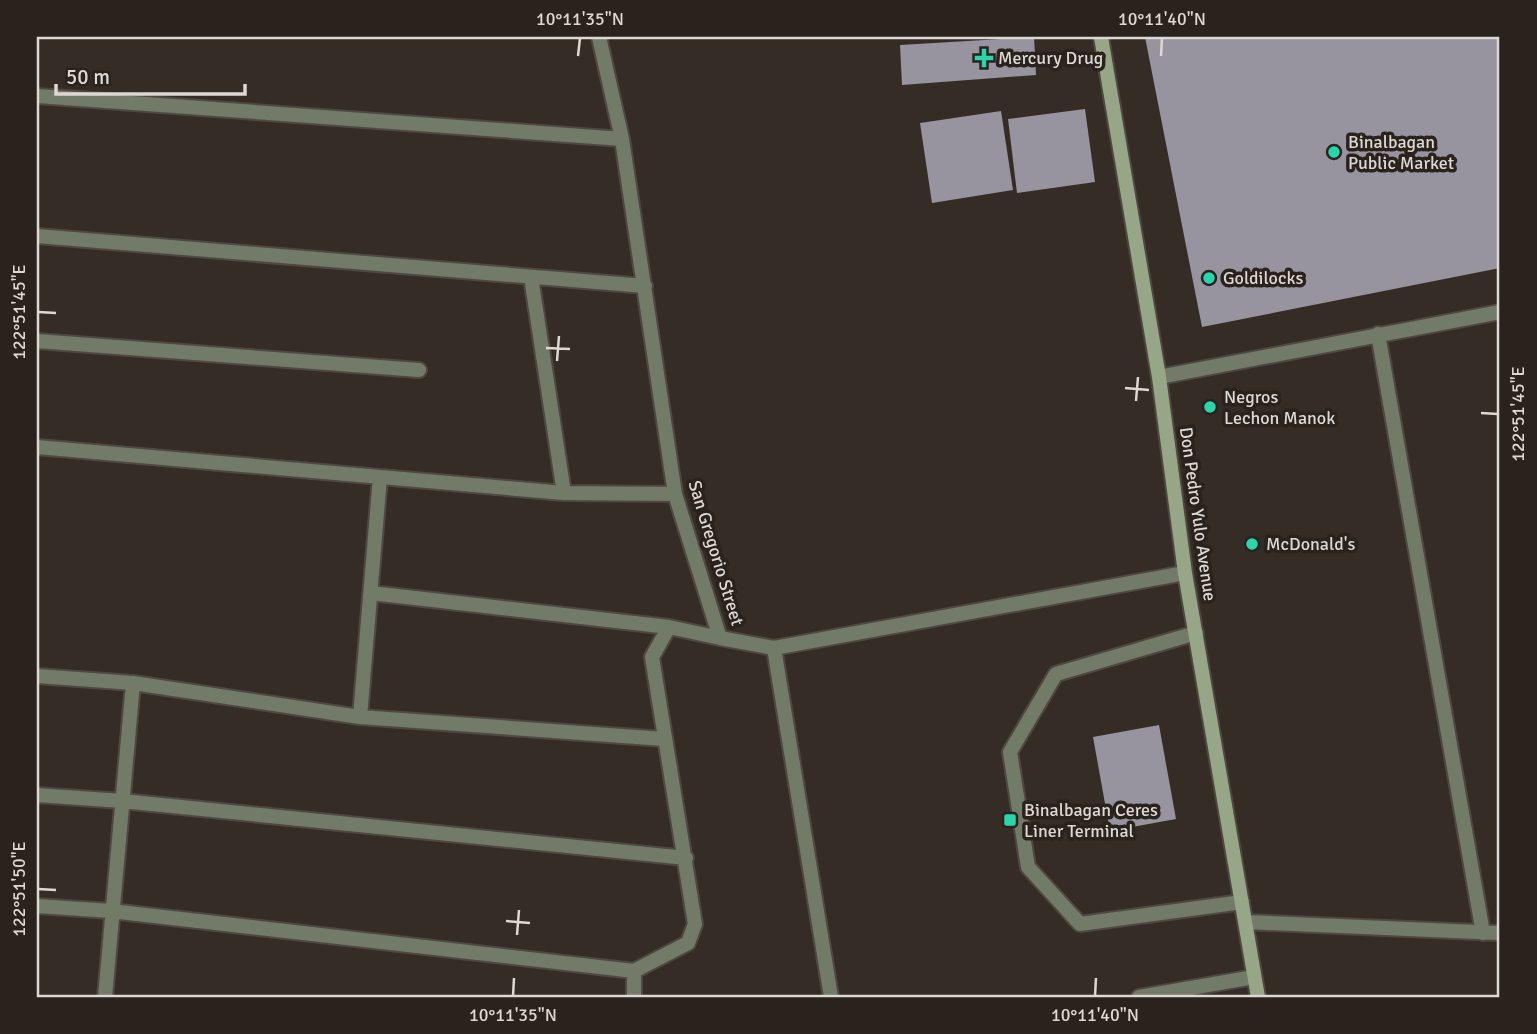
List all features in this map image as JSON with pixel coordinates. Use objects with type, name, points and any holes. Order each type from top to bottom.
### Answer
[{"type":"street","name":"San Gregorio Street","points":[[599,37],[622,139],[675,494],[720,638],[774,648]]},
{"type":"street","name":"Don Pedro Yulo Avenue","points":[[1101,37],[1159,377],[1185,573],[1258,997]]},
{"type":"street","points":[[37,96],[622,139]]},
{"type":"street","points":[[37,236],[645,286]]},
{"type":"street","points":[[531,277],[564,493]]},
{"type":"street","points":[[1159,377],[1500,312]]},
{"type":"street","points":[[1378,334],[1483,933]]},
{"type":"street","points":[[37,341],[419,370]]},
{"type":"street","points":[[37,447],[564,493],[675,494]]},
{"type":"street","points":[[360,717],[380,477]]},
{"type":"street","points":[[831,997],[774,648],[1185,573]]},
{"type":"street","points":[[371,593],[668,627],[720,638]]},
{"type":"street","points":[[37,905],[111,911],[634,971],[688,943],[695,923],[652,657],[668,627]]},
{"type":"street","points":[[1196,634],[1056,674],[1010,752],[1028,867],[1080,924],[1242,902]]},
{"type":"street","points":[[37,676],[133,683],[360,717],[664,739]]},
{"type":"street","points":[[105,997],[133,683]]},
{"type":"street","points":[[37,796],[122,801],[686,858]]},
{"type":"street","points":[[1246,922],[1500,933]]},
{"type":"street","points":[[634,971],[634,997]]},
{"type":"street","points":[[1139,997],[1254,977]]},
{"type":"building","points":[[1034,37],[1036,75],[902,85],[900,45]]},
{"type":"building","name":"Binalbagan Public Market","points":[[1145,37],[1500,37],[1500,268],[1202,327]]},
{"type":"building","points":[[1085,109],[1095,182],[1017,193],[1008,119]]},
{"type":"building","points":[[1001,111],[1013,190],[932,203],[920,123]]},
{"type":"building","points":[[1159,725],[1176,819],[1110,831],[1093,737]]},
{"type":"place","name":"Mercury Drug","points":[[984,58]]},
{"type":"place","name":"Binalbagan Public Market","points":[[1334,152]]},
{"type":"place","name":"Goldilocks","points":[[1209,278]]},
{"type":"place","name":"Negros Lechon Manok","points":[[1210,407]]},
{"type":"place","name":"McDonald's","points":[[1252,544]]},
{"type":"place","name":"Binalbagan Ceres Liner Terminal","points":[[1010,820]]}]
